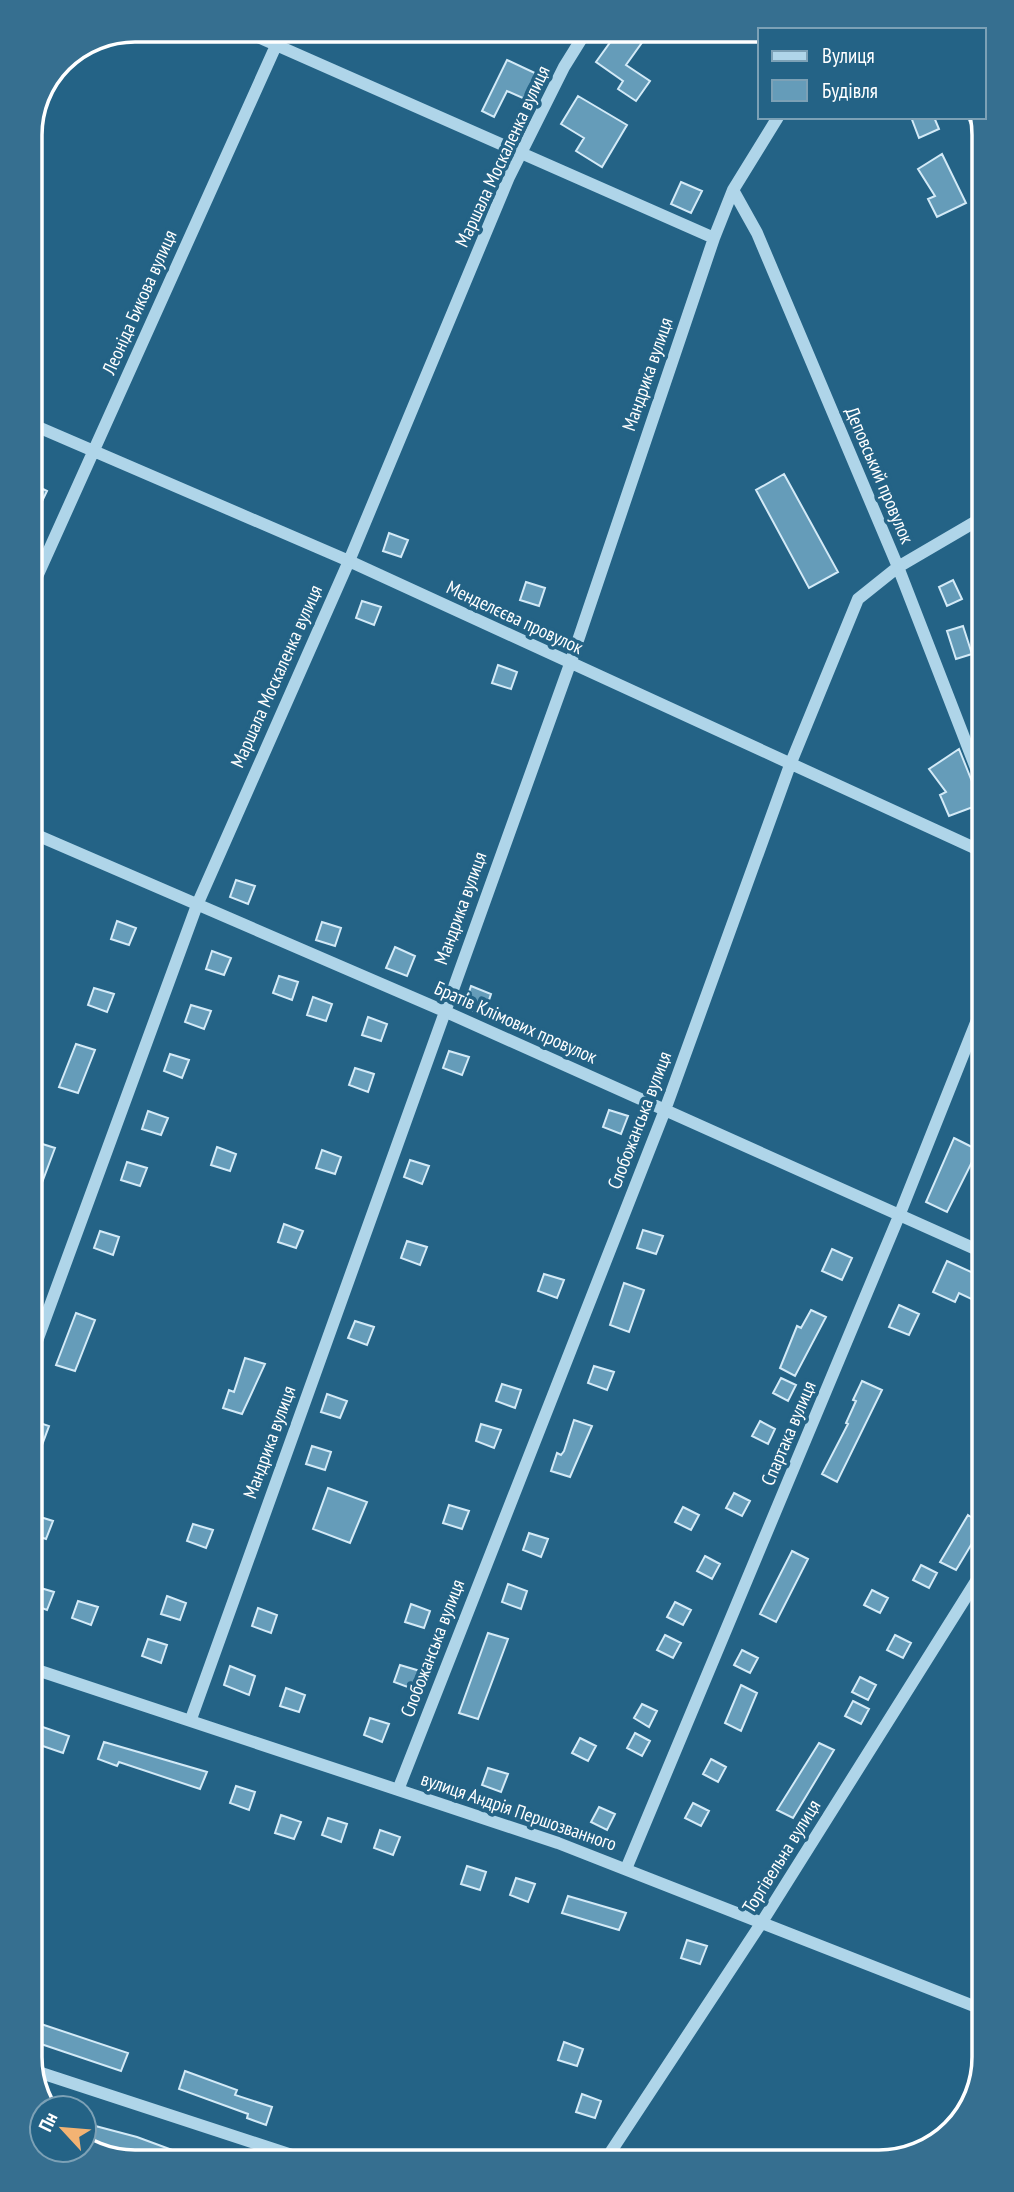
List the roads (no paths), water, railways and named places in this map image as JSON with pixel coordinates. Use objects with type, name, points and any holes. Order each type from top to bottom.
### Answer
[{"type":"street","points":[[269,42],[713,238]]},
{"type":"street","name":"Маршала Москаленка вулиця","points":[[42,1328],[197,905],[349,561],[520,153],[580,42]]},
{"type":"street","name":"Леоніда Бикова вулиця","points":[[42,566],[274,44]]},
{"type":"street","name":"Мандрика вулиця","points":[[191,1719],[443,1011],[570,664],[713,238],[733,190],[777,119]]},
{"type":"street","name":"Деповський провулок","points":[[733,190],[757,233],[898,568],[972,757]]},
{"type":"street","name":"Менделєєва провулок","points":[[42,429],[349,561],[972,846]]},
{"type":"street","name":"Слобожанська вулиця","points":[[398,1790],[665,1110],[790,765],[858,600],[898,568],[972,524]]},
{"type":"street","name":"Братів Клімових провулок","points":[[42,837],[443,1011],[972,1248]]},
{"type":"street","name":"Спартака вулиця","points":[[626,1869],[899,1216],[972,1033]]},
{"type":"street","name":"Торгівельна вулиця","points":[[612,2150],[762,1922],[972,1588]]},
{"type":"street","name":"вулиця Андрія Першозванного","points":[[42,1672],[191,1719],[626,1869],[972,2005]]},
{"type":"street","points":[[44,2074],[276,2150]]}]
